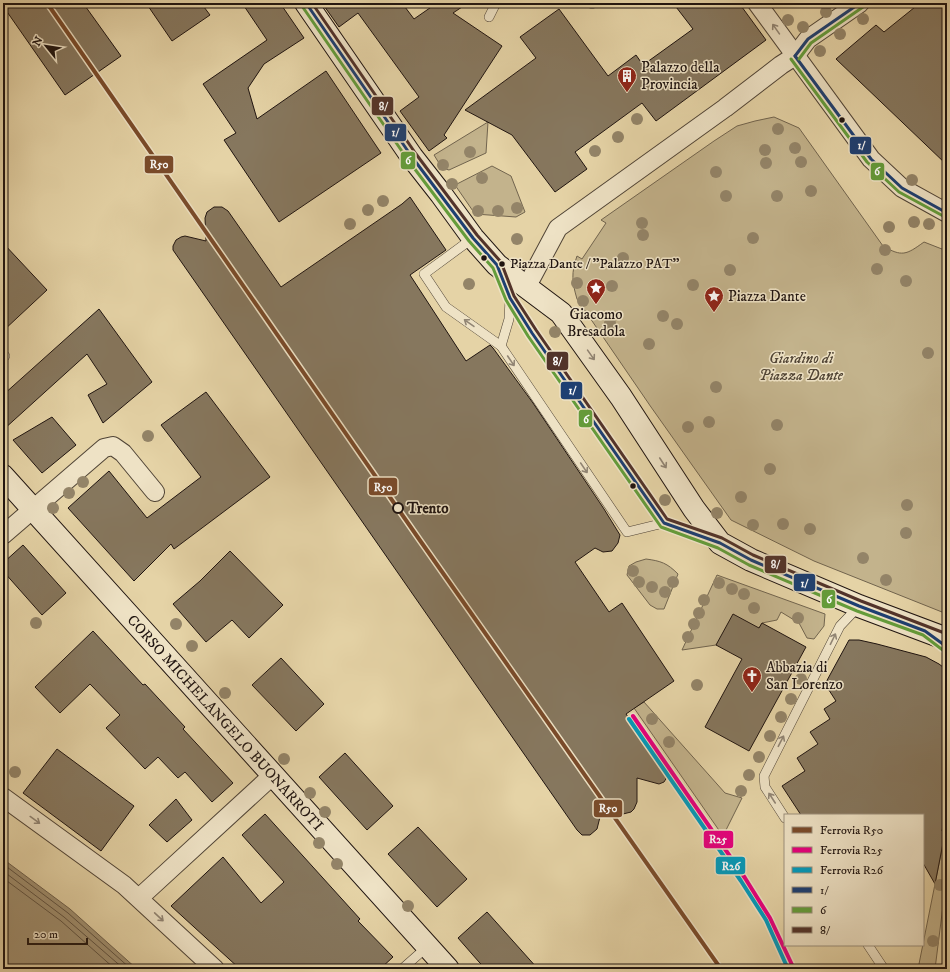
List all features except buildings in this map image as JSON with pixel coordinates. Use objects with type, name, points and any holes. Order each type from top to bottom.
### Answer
[{"type":"main road","points":[[306,3],[412,157],[473,238],[497,264],[518,292],[561,312],[621,397],[694,509],[720,543],[751,560],[859,606],[947,639]]},
{"type":"main road","name":"CORSO MICHELANGELO BUONARROTI","points":[[3,476],[272,776],[448,969]]},
{"type":"main road","points":[[925,631],[947,647]]},
{"type":"street","points":[[757,3],[871,159],[902,188],[947,213]]},
{"type":"street","points":[[518,292],[558,228],[725,108],[781,64],[795,56],[808,39],[860,3]]},
{"type":"street","points":[[3,535],[104,448],[109,446],[114,446],[123,453],[155,492]]},
{"type":"street","points":[[139,898],[272,776]]},
{"type":"street","points":[[3,797],[124,885],[215,969]]},
{"type":"lane","points":[[490,17],[496,3]]},
{"type":"lane","points":[[473,238],[424,274],[446,307],[501,346],[627,532],[664,523],[720,543]]},
{"type":"lane","points":[[501,346],[518,292]]},
{"type":"lane","points":[[518,292],[532,332],[664,523]]},
{"type":"lane","points":[[784,816],[765,787],[764,776],[840,626],[859,606]]},
{"type":"lane","points":[[402,969],[428,946]]},
{"type":"lane","points":[[869,946],[884,969]]},
{"type":"green space","name":"Giardino di Piazza Dante","points":[[774,117],[799,128],[883,246],[895,252],[904,253],[913,250],[924,242],[947,251],[947,614],[814,561],[731,520],[577,299],[573,278],[575,262],[577,256],[582,259],[606,223],[601,220],[737,126]]},
{"type":"green space","points":[[488,122],[486,153],[449,170],[442,168],[434,155]]},
{"type":"green space","points":[[492,166],[511,176],[525,212],[516,217],[475,214],[455,185]]},
{"type":"green space","points":[[646,559],[664,563],[678,574],[664,609],[657,609],[650,605],[627,575],[629,566]]},
{"type":"green space","points":[[717,575],[825,614],[824,626],[814,639],[807,638],[799,623],[781,612],[777,620],[762,623],[759,628],[716,645],[682,650]]},
{"type":"green space","points":[[644,702],[725,793],[742,798],[723,836],[634,708]]},
{"type":"green space","points":[[942,849],[947,850],[947,874],[935,969],[918,969],[923,946],[924,946],[924,939]]},
{"type":"water","points":[[3,859],[70,909],[137,969],[3,969]]},
{"type":"rail line","name":"R50","points":[[47,3],[419,539],[721,969]]},
{"type":"rail line","name":"R25","points":[[633,716],[745,878],[770,918],[794,969]]},
{"type":"rail line","name":"R26","points":[[629,719],[741,881],[766,920],[788,969]]},
{"type":"transit line","name":"1/","points":[[306,3],[412,157],[473,238],[497,265],[510,298],[532,333],[664,523],[720,543],[751,560],[859,606],[925,631],[947,647]]},
{"type":"transit line","name":"8/","points":[[312,3],[416,154],[477,235],[501,262],[514,296],[667,519],[722,538],[753,555],[861,601],[947,634]]},
{"type":"transit line","name":"1/","points":[[795,56],[808,39],[860,3]]},
{"type":"transit line","name":"6","points":[[302,6],[408,160],[469,241],[493,268],[506,300],[528,336],[661,527],[718,548],[749,565],[857,611],[923,635],[944,651]]},
{"type":"transit line","name":"6","points":[[799,59],[811,43],[863,7]]},
{"type":"transit line","name":"1/","points":[[795,56],[871,159],[902,188],[947,213]]},
{"type":"transit line","name":"6","points":[[791,59],[867,162],[899,192],[945,217]]},
{"type":"place","name":"Palazzo della Provincia","points":[[627,93]]},
{"type":"place","name":"Piazza Dante / \"Palazzo PAT\"","points":[[502,264]]},
{"type":"place","name":"Giacomo Bresadola","points":[[596,305]]},
{"type":"place","name":"Piazza Dante","points":[[714,313]]},
{"type":"place","name":"Trento","points":[[398,508]]},
{"type":"place","name":"Abbazia di San Lorenzo","points":[[752,693]]}]
